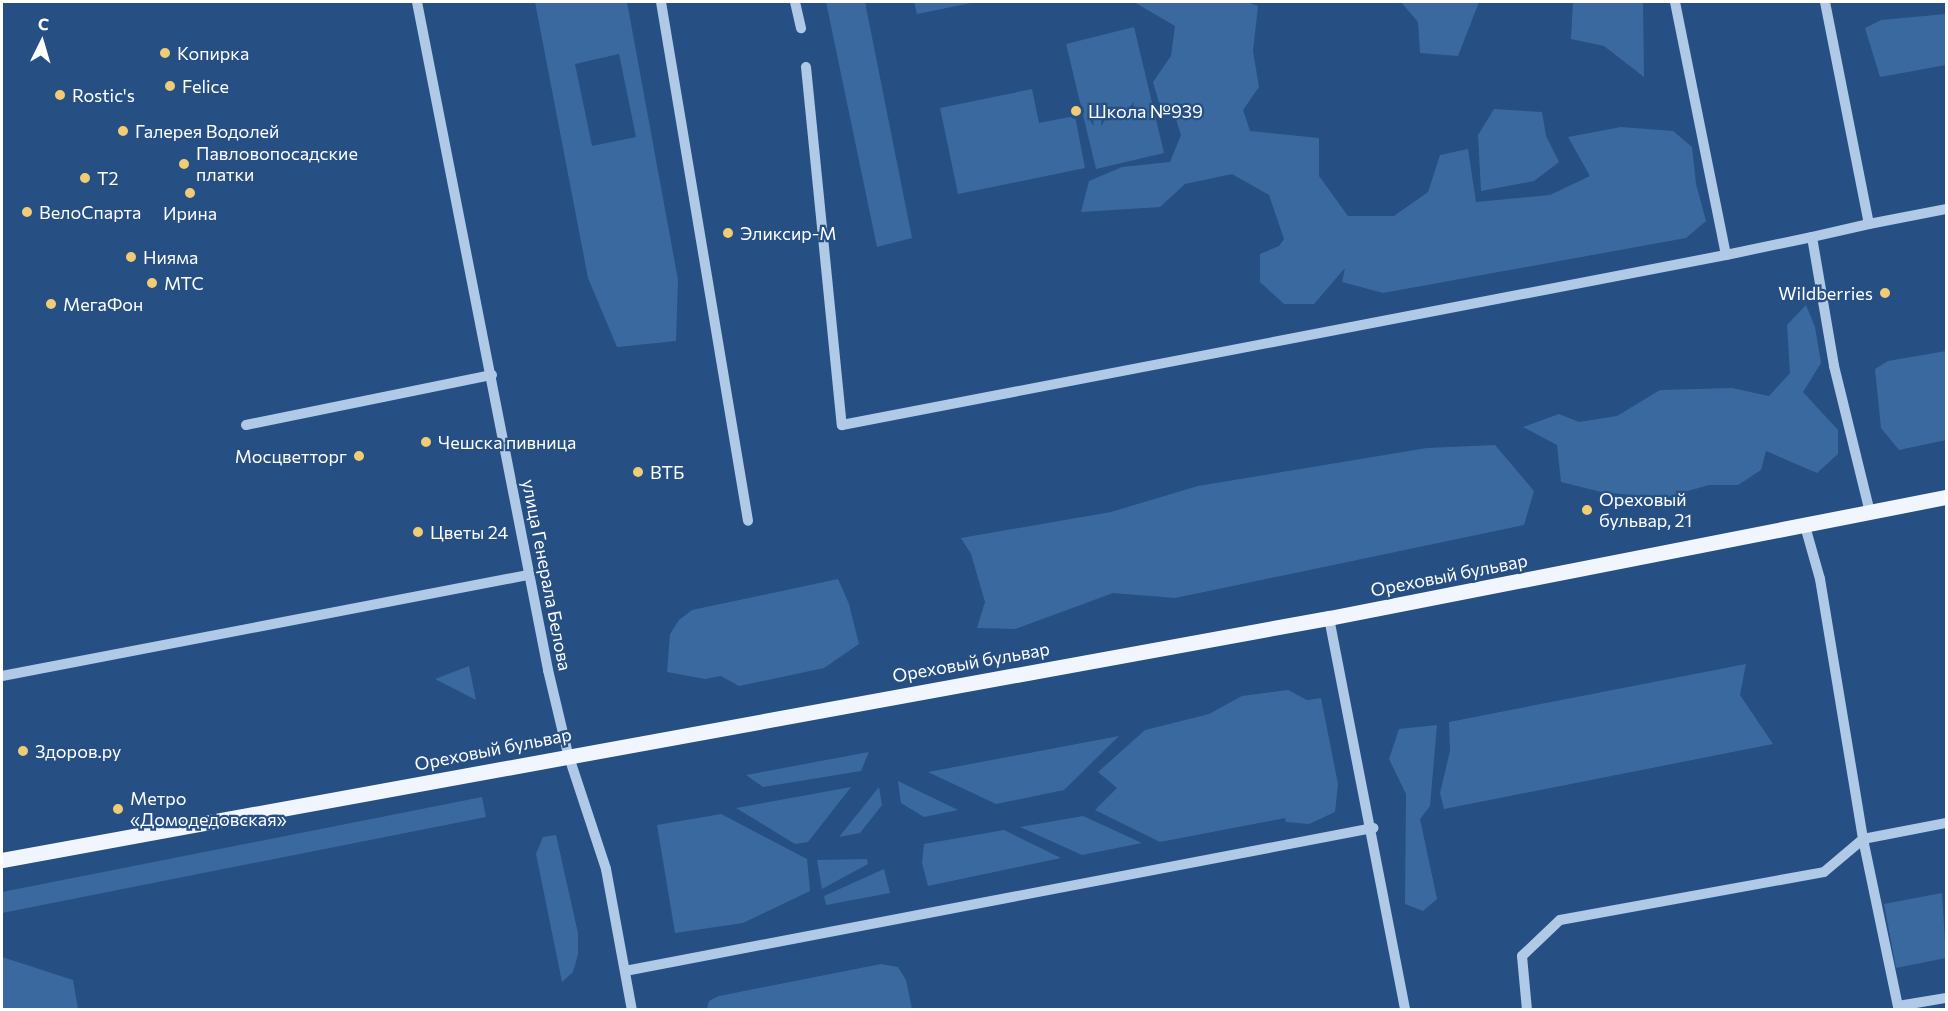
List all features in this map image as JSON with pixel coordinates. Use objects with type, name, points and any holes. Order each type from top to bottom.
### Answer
[{"type":"main road","name":"Ореховый бульвар","points":[[2,860],[568,754],[1329,618],[1947,497]]},
{"type":"street","name":"улица Генерала Белова","points":[[417,2],[492,375],[528,575],[568,754],[606,869],[632,1010]]},
{"type":"street","points":[[661,2],[748,521]]},
{"type":"street","points":[[795,2],[801,28]]},
{"type":"street","points":[[1675,2],[1726,255]]},
{"type":"street","points":[[1825,2],[1869,224]]},
{"type":"street","points":[[806,66],[842,425],[1726,255],[1947,209]]},
{"type":"street","points":[[1812,237],[1834,366],[1870,513]]},
{"type":"street","points":[[246,425],[492,375]]},
{"type":"street","points":[[1805,526],[1820,579],[1863,839],[1897,1008],[1947,998]]},
{"type":"street","points":[[2,676],[528,575]]},
{"type":"street","points":[[1329,618],[1373,828],[1406,1010]]},
{"type":"street","points":[[1527,1010],[1522,956],[1560,920],[1824,872],[1863,839],[1947,823]]},
{"type":"street","points":[[625,971],[1373,828]]},
{"type":"shaded area","points":[[535,2],[627,2],[678,280],[676,341],[617,347],[588,278]],"holes":[[[619,54],[636,137],[592,146],[575,64]]]},
{"type":"shaded area","points":[[826,2],[865,2],[912,238],[877,247]]},
{"type":"shaded area","points":[[914,2],[976,2],[917,14]]},
{"type":"shaded area","points":[[1134,2],[1247,2],[1258,6],[1253,51],[1259,87],[1243,110],[1250,131],[1319,138],[1319,176],[1348,216],[1394,216],[1428,192],[1440,155],[1468,149],[1476,202],[1550,195],[1590,176],[1568,137],[1621,127],[1673,131],[1692,147],[1696,184],[1706,221],[1686,238],[1383,293],[1342,282],[1345,268],[1314,304],[1284,304],[1260,282],[1260,254],[1279,246],[1284,239],[1269,195],[1232,174],[1185,184],[1160,207],[1081,212],[1089,181],[1122,167],[1170,162],[1181,135],[1173,110],[1160,106],[1153,82],[1171,56],[1175,26]]},
{"type":"shaded area","points":[[1401,2],[1479,2],[1458,56],[1420,53],[1418,22]]},
{"type":"shaded area","points":[[1573,2],[1643,2],[1644,77],[1604,46],[1571,39]]},
{"type":"shaded area","points":[[1946,14],[1946,65],[1880,77],[1865,28],[1881,20]]},
{"type":"shaded area","points":[[1134,27],[1164,153],[1096,169],[1066,44]]},
{"type":"shaded area","points":[[1032,89],[1039,123],[1075,116],[1085,168],[958,194],[940,108]]},
{"type":"shaded area","points":[[1494,109],[1542,112],[1546,136],[1559,162],[1534,181],[1481,191],[1478,135]]},
{"type":"shaded area","points":[[1806,305],[1815,327],[1821,363],[1803,392],[1838,430],[1838,454],[1817,473],[1766,451],[1761,470],[1738,485],[1709,485],[1663,498],[1601,492],[1561,482],[1557,445],[1523,427],[1559,414],[1579,422],[1617,416],[1660,390],[1732,388],[1769,396],[1790,373],[1787,325]]},
{"type":"shaded area","points":[[1946,351],[1946,440],[1899,450],[1881,428],[1875,369],[1888,361]]},
{"type":"shaded area","points":[[1495,445],[1534,491],[1524,525],[1175,598],[1113,593],[1015,629],[977,628],[985,602],[971,554],[961,538],[1111,512],[1198,486],[1427,448]]},
{"type":"shaded area","points":[[838,579],[849,604],[859,644],[824,668],[739,686],[721,676],[705,679],[667,672],[670,634],[679,620],[692,610]]},
{"type":"shaded area","points":[[1746,664],[1740,695],[1773,744],[1444,809],[1440,793],[1450,751],[1449,722]]},
{"type":"shaded area","points":[[469,666],[476,700],[435,679]]},
{"type":"shaded area","points":[[1288,690],[1307,700],[1321,698],[1338,784],[1335,812],[1309,824],[1286,822],[1285,818],[1160,842],[1095,810],[1117,788],[1098,772],[1145,730],[1209,714],[1242,696]]},
{"type":"shaded area","points":[[1437,725],[1430,806],[1420,819],[1437,899],[1423,911],[1405,904],[1406,794],[1389,759],[1399,729]]},
{"type":"shaded area","points":[[1119,736],[1064,790],[996,804],[928,772]]},
{"type":"shaded area","points":[[869,752],[861,771],[763,787],[746,775]]},
{"type":"shaded area","points":[[898,781],[958,810],[924,817],[901,803]]},
{"type":"shaded area","points":[[851,787],[808,842],[795,844],[736,808]]},
{"type":"shaded area","points":[[879,787],[882,805],[860,833],[839,837]]},
{"type":"shaded area","points":[[482,797],[486,817],[2,913],[2,892]]},
{"type":"shaded area","points":[[721,814],[807,859],[810,891],[743,923],[675,933],[657,825]]},
{"type":"shaded area","points":[[1083,816],[1142,843],[1082,855],[1020,827]]},
{"type":"shaded area","points":[[1004,830],[1061,858],[928,886],[922,863],[924,844]]},
{"type":"shaded area","points":[[556,835],[578,933],[578,954],[573,972],[562,982],[536,854],[543,837]]},
{"type":"shaded area","points":[[867,859],[868,864],[822,889],[817,860]]},
{"type":"shaded area","points":[[884,869],[890,893],[826,905],[824,896]]},
{"type":"shaded area","points":[[1942,893],[1946,958],[1896,968],[1884,904]]},
{"type":"shaded area","points":[[2,957],[73,980],[78,1009],[2,1009]]},
{"type":"shaded area","points":[[881,964],[898,967],[906,980],[912,1009],[707,1009],[709,1001],[719,996]]},
{"type":"place","name":"Копирка","points":[[165,53]]},
{"type":"place","name":"Felice","points":[[170,86]]},
{"type":"place","name":"Rostic's","points":[[60,95]]},
{"type":"place","name":"Школа №939","points":[[1076,111]]},
{"type":"place","name":"Галерея Водолей","points":[[123,131]]},
{"type":"place","name":"Павловопосадские платки","points":[[184,164]]},
{"type":"place","name":"T2","points":[[85,178]]},
{"type":"place","name":"Ирина","points":[[190,193]]},
{"type":"place","name":"ВелоСпарта","points":[[27,212]]},
{"type":"place","name":"Эликсир-М","points":[[728,233]]},
{"type":"place","name":"Нияма","points":[[131,257]]},
{"type":"place","name":"МТС","points":[[152,283]]},
{"type":"place","name":"Wildberries","points":[[1885,293]]},
{"type":"place","name":"МегаФон","points":[[51,304]]},
{"type":"place","name":"Чешска пивница","points":[[426,442]]},
{"type":"place","name":"Мосцветторг","points":[[359,456]]},
{"type":"place","name":"ВТБ","points":[[638,472]]},
{"type":"place","name":"Ореховый бульвар, 21","points":[[1587,510]]},
{"type":"place","name":"Цветы 24","points":[[418,532]]},
{"type":"place","name":"Здоров.ру","points":[[23,751]]},
{"type":"place","name":"Метро «Домодедовская»","points":[[118,809]]}]
